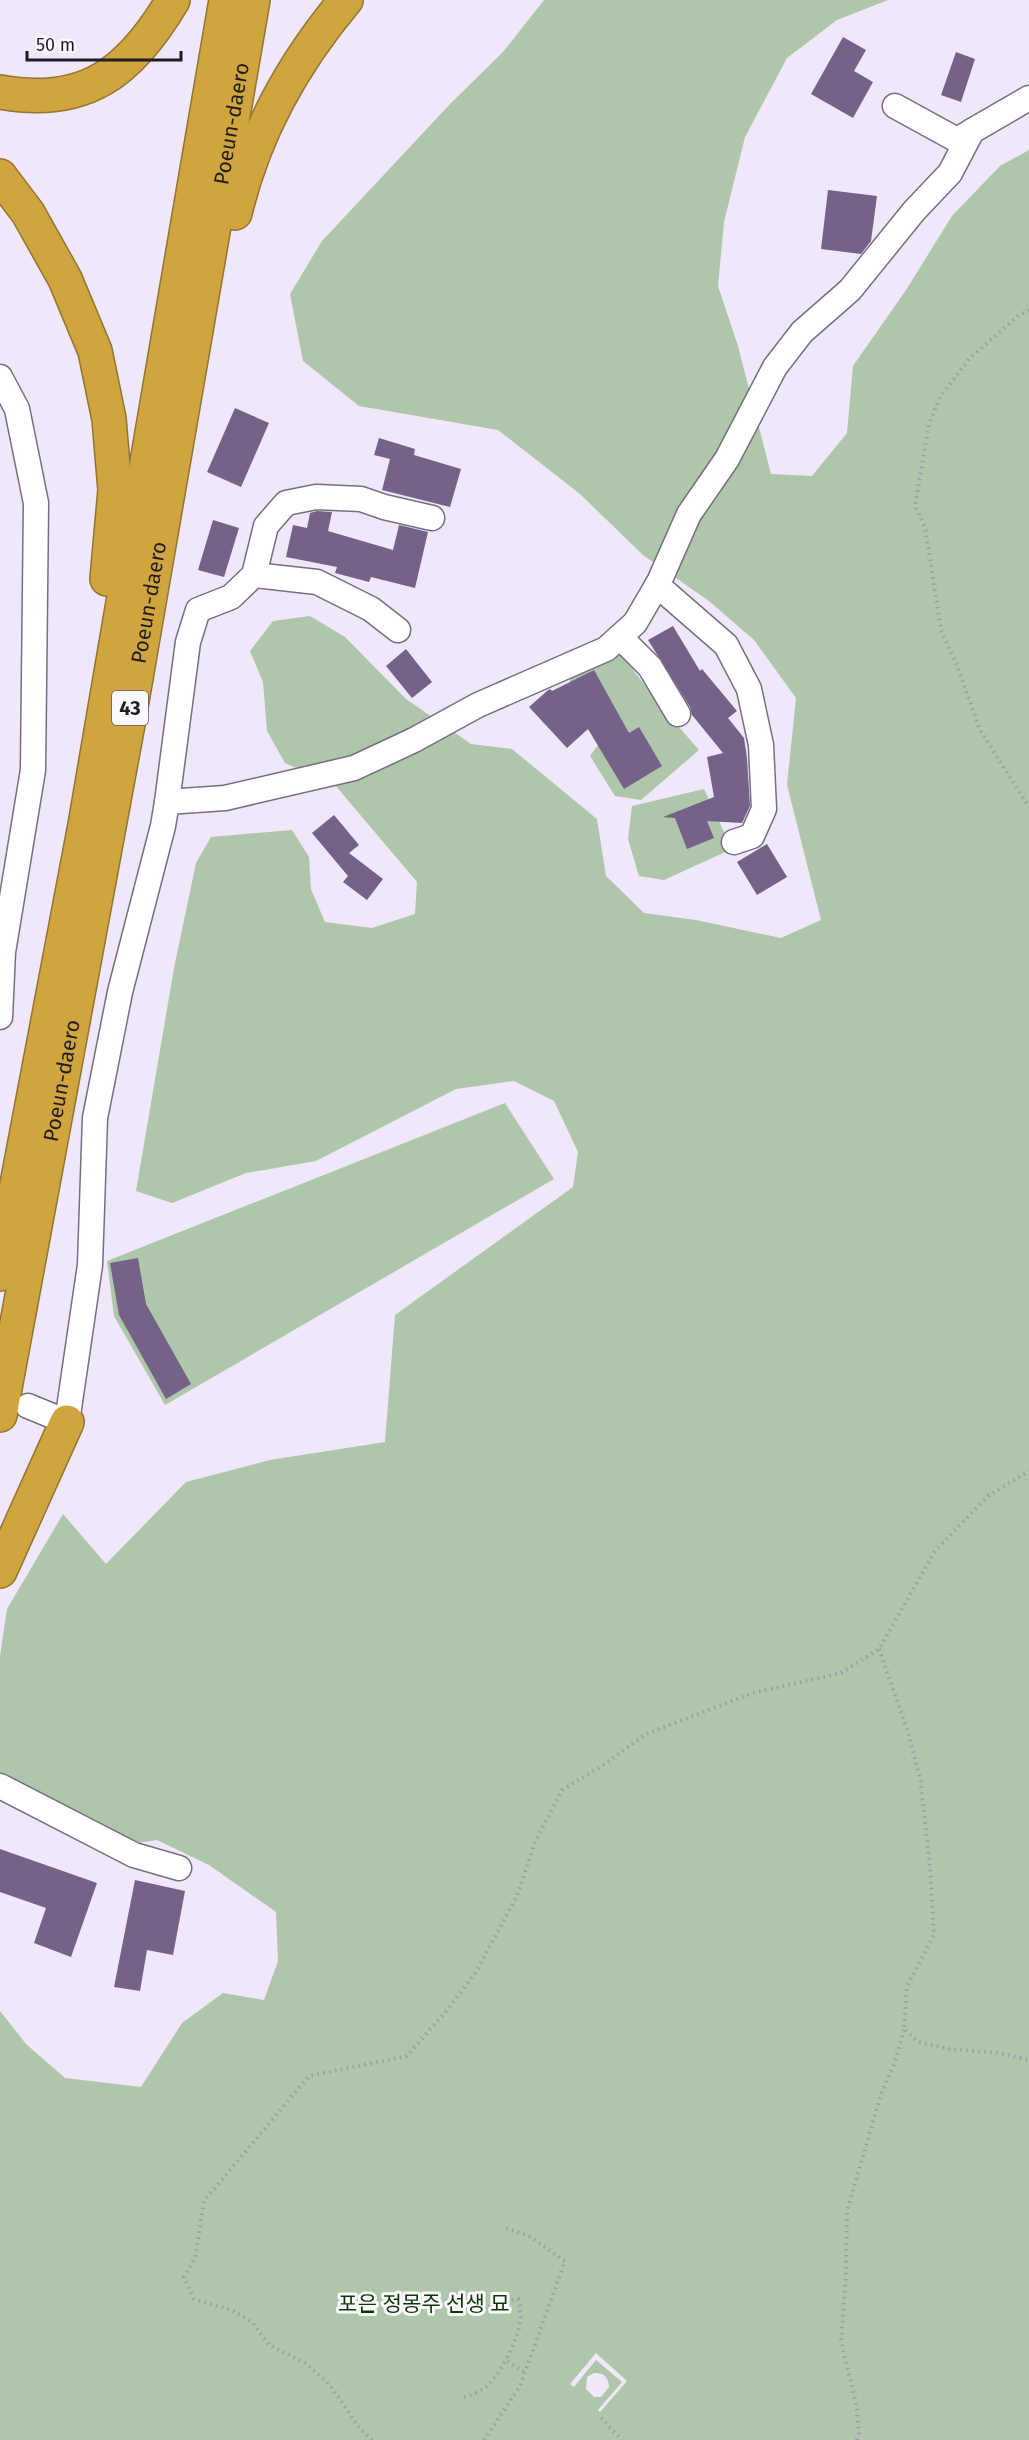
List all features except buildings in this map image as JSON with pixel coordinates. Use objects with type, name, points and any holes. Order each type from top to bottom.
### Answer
[{"type":"highway","points":[[0,93],[28,98],[65,95],[101,81],[131,57],[156,27],[172,0]]},
{"type":"highway","name":"Poeun-daero","points":[[0,1274],[85,825],[226,0]]},
{"type":"highway","name":"Poeun-daero","points":[[14,1410],[164,507],[253,0]]},
{"type":"highway","points":[[164,507],[242,183],[258,138],[287,82],[317,34],[346,0]]},
{"type":"highway","points":[[0,176],[28,213],[65,279],[95,351],[110,419],[115,490],[85,825]]},
{"type":"highway","points":[[0,1571],[67,1422]]},
{"type":"street","points":[[896,106],[957,140],[1029,98]]},
{"type":"street","points":[[167,802],[225,798],[354,768],[414,740],[478,705],[606,649],[635,623],[657,585],[689,514],[727,459],[775,367],[802,332],[849,290],[914,211],[950,173],[972,131]]},
{"type":"street","points":[[0,377],[17,409],[36,503],[33,770],[1,956],[0,1017]]},
{"type":"street","points":[[14,1410],[67,1422],[90,1265],[95,1118],[120,992],[163,826],[188,642],[198,610],[231,597],[254,575],[266,526],[285,503],[316,497],[360,499],[432,518]]},
{"type":"street","points":[[254,575],[317,582],[370,609],[398,630]]},
{"type":"street","points":[[657,585],[726,645],[749,689],[761,745],[764,809],[752,836],[734,842]]},
{"type":"street","points":[[620,637],[650,667],[678,714]]},
{"type":"street","points":[[0,1786],[134,1855],[179,1868]]},
{"type":"path","points":[[1029,310],[1018,316],[970,357],[940,398],[929,424],[915,506],[925,527],[941,630],[957,665],[980,730],[1029,807]]},
{"type":"path","points":[[372,2440],[358,2426],[330,2385],[305,2363],[269,2345],[252,2322],[231,2310],[194,2299],[184,2277],[195,2258],[204,2200],[309,2076],[406,2056],[447,2010],[476,1972],[517,1896],[535,1842],[562,1790],[602,1766],[646,1734],[753,1693],[841,1674],[879,1649],[935,1551],[988,1496],[1029,1471]]},
{"type":"path","points":[[857,2440],[859,2433],[856,2403],[841,2341],[846,2274],[847,2211],[881,2094],[895,2062],[904,2029],[907,1986],[934,1935],[930,1866],[920,1778],[908,1732],[879,1649]]},
{"type":"path","points":[[904,2029],[919,2042],[950,2049],[1000,2053],[1029,2060]]},
{"type":"path","points":[[484,2440],[520,2385],[565,2261],[529,2236],[503,2227]]},
{"type":"path","points":[[464,2397],[480,2393],[497,2375],[519,2331],[522,2311],[518,2299],[489,2307]]},
{"type":"path","points":[[506,2360],[525,2373]]},
{"type":"path","points":[[601,2418],[622,2440]]},
{"type":"green space","name":"포은 정몽주 선생 묘","points":[[544,0],[888,0],[837,20],[787,58],[745,137],[724,222],[718,286],[738,346],[771,474],[812,476],[847,433],[853,366],[906,290],[952,216],[1000,166],[1029,150],[1029,2440],[0,2440],[0,2011],[26,2044],[65,2078],[141,2087],[182,2023],[223,1993],[264,2000],[278,1961],[276,1912],[209,1865],[157,1840],[104,1848],[0,1790],[0,1656],[7,1609],[63,1514],[106,1564],[186,1482],[270,1460],[385,1442],[395,1315],[573,1187],[578,1152],[554,1101],[514,1081],[456,1089],[316,1161],[246,1173],[172,1203],[136,1191],[174,968],[196,863],[211,837],[292,830],[309,857],[311,889],[325,922],[372,928],[415,914],[417,882],[335,785],[285,763],[267,731],[263,682],[250,651],[273,621],[310,616],[345,637],[406,699],[471,744],[512,749],[597,819],[606,876],[644,913],[696,920],[781,938],[821,920],[787,785],[796,698],[754,640],[709,601],[643,555],[580,494],[498,430],[359,406],[303,361],[290,294],[322,241],[451,103],[503,52]],"holes":[[[596,2353],[627,2381],[600,2412],[598,2410],[622,2382],[596,2360],[574,2387],[570,2384]],[[594,2373],[605,2376],[608,2381],[609,2387],[601,2397],[594,2397],[586,2389],[587,2377]]]},
{"type":"green space","points":[[622,655],[658,703],[699,750],[641,800],[615,796],[590,756],[608,732],[597,731],[570,681],[571,669],[594,660]]},
{"type":"green space","points":[[704,789],[732,849],[664,880],[639,876],[628,839],[632,806]]},
{"type":"green space","points":[[505,1103],[554,1179],[165,1405],[114,1316],[107,1261]]}]
